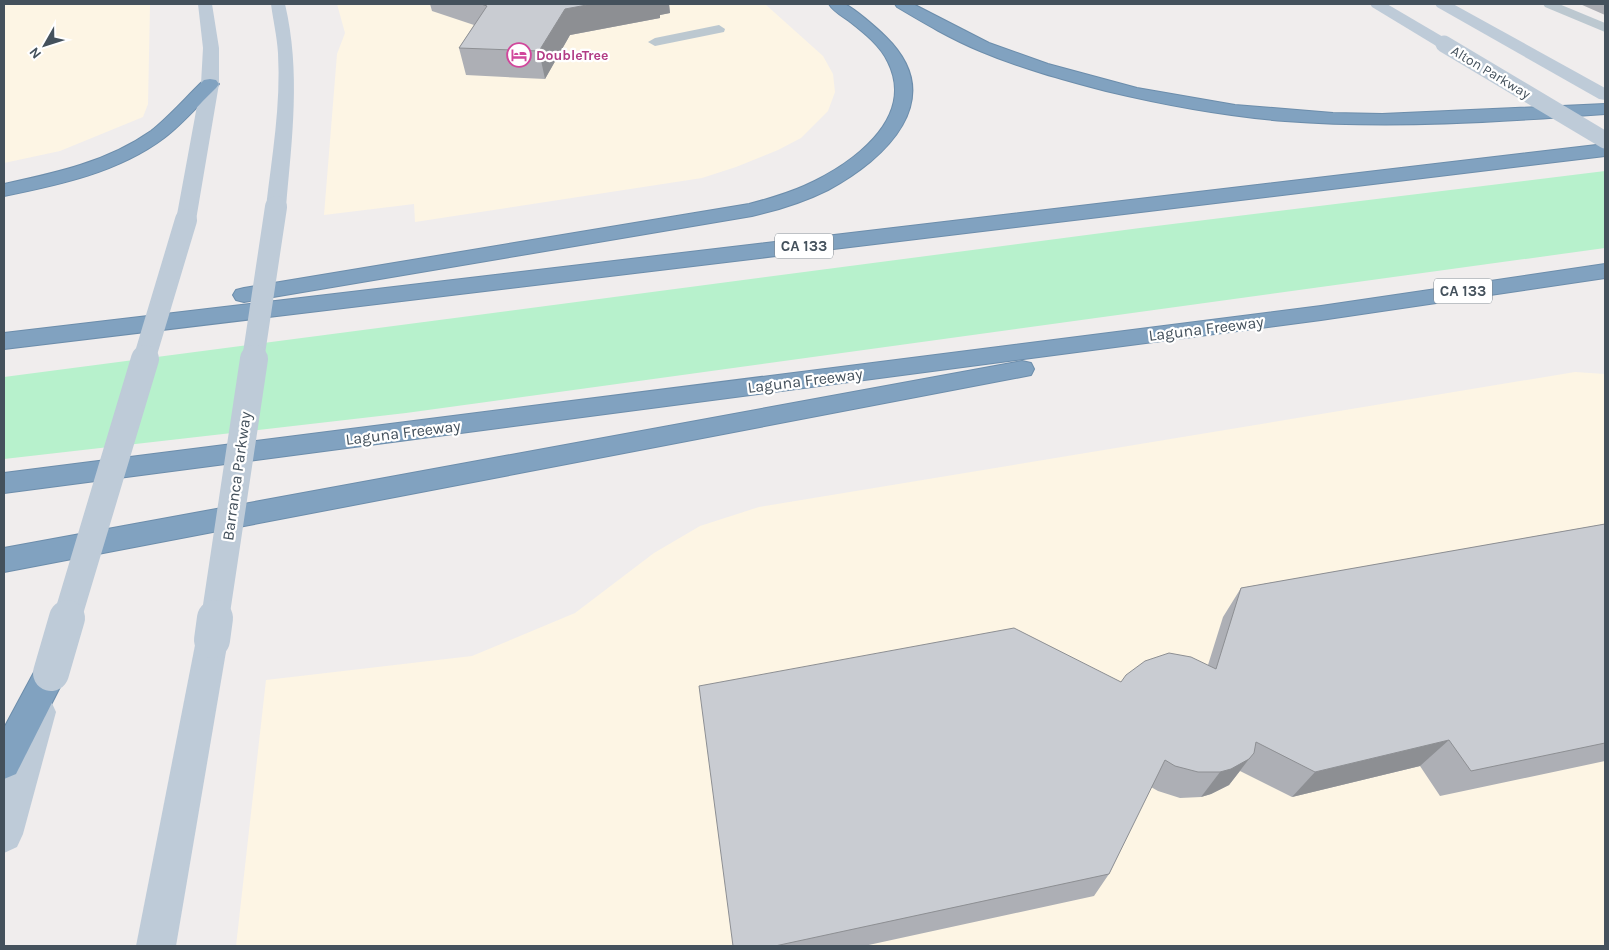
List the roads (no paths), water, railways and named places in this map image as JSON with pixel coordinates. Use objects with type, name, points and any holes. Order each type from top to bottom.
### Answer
[{"type":"highway","points":[[4,335],[732,213],[784,201],[820,186],[854,166],[881,143],[894,127],[903,106],[905,86],[901,71],[894,57],[877,37],[836,4]]},
{"type":"highway","points":[[902,4],[942,27],[995,51],[1072,77],[1165,99],[1234,110],[1294,116],[1381,119],[1605,109]]},
{"type":"highway","points":[[4,190],[72,175],[126,154],[158,134],[210,84]]},
{"type":"highway","name":"CA 133","points":[[4,341],[1605,150]]},
{"type":"highway","name":"Laguna Freeway","points":[[4,483],[1321,313],[1605,271]]},
{"type":"highway","points":[[4,560],[1321,313]]},
{"type":"highway","points":[[4,762],[51,673]]},
{"type":"main road","points":[[4,834],[186,220],[210,84],[211,48],[205,4]]},
{"type":"main road","name":"Barranca Parkway","points":[[156,946],[212,640],[276,207],[286,94],[284,28],[278,4]]},
{"type":"main road","name":"Alton Parkway","points":[[1377,4],[1605,140]]},
{"type":"main road","points":[[1442,4],[1605,95]]},
{"type":"lane","points":[[1549,4],[1605,28]]},
{"type":"lane","points":[[655,42],[719,29]]},
{"type":"place","name":"DoubleTree","points":[[519,55]]}]
